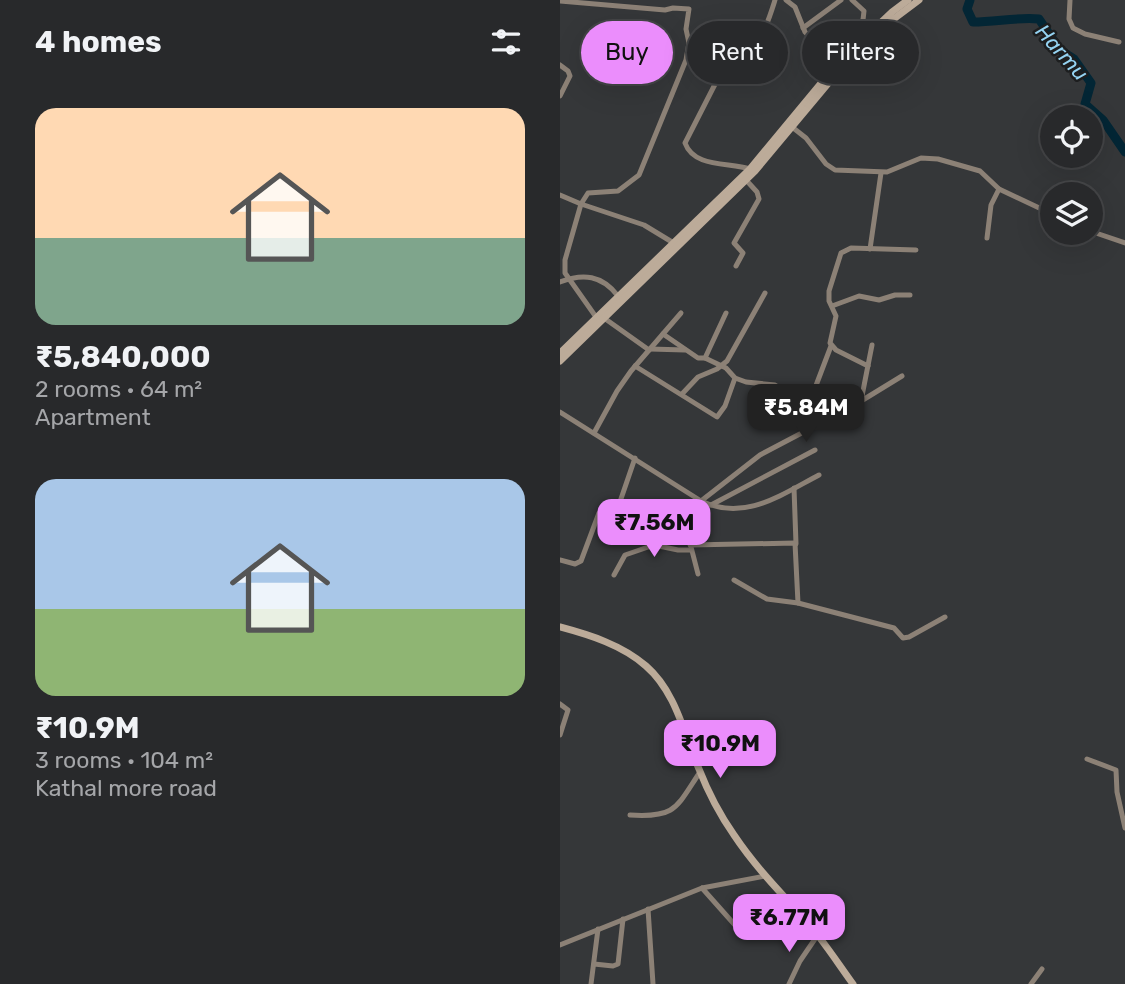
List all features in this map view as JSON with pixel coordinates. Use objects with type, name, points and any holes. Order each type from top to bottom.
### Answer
[{"type":"street","points":[[750,169],[724,166],[695,158],[688,152],[685,143],[732,51],[736,48],[749,51],[760,39],[775,0]]},
{"type":"street","points":[[811,21],[841,0]]},
{"type":"street","points":[[852,0],[864,11],[862,21]]},
{"type":"street","points":[[882,21],[908,0]]},
{"type":"street","points":[[560,353],[746,180],[841,68],[879,30],[919,0]]},
{"type":"street","points":[[1070,0],[1069,19],[1073,28],[1085,34],[1119,42]]},
{"type":"street","points":[[560,1],[690,10],[686,29],[689,43],[686,60],[643,170],[622,190],[588,193],[581,204],[564,266],[568,279],[600,318],[649,349],[687,350]]},
{"type":"street","points":[[790,1],[802,25]]},
{"type":"street","points":[[560,65],[570,76],[560,96]]},
{"type":"street","points":[[560,361],[618,296],[750,169],[820,84]]},
{"type":"street","points":[[792,127],[806,138],[830,168],[881,173],[896,170],[921,158],[929,158],[975,168],[999,189],[1040,208]]},
{"type":"street","points":[[870,249],[881,173]]},
{"type":"street","points":[[736,266],[743,253],[734,243],[759,199],[757,192],[746,180]]},
{"type":"street","points":[[987,238],[991,205],[999,189]]},
{"type":"street","points":[[560,195],[644,225],[672,242]]},
{"type":"street","points":[[1103,235],[1125,243]]},
{"type":"street","points":[[560,239],[570,243]]},
{"type":"street","points":[[663,334],[698,358],[705,358],[721,368],[726,368],[735,378],[775,385],[801,402],[806,401],[812,396],[831,346],[836,316],[828,296],[841,253],[846,249],[916,250]]},
{"type":"street","points":[[560,282],[576,276],[595,278],[608,284],[618,296]]},
{"type":"street","points":[[682,394],[700,376],[721,368],[765,292]]},
{"type":"street","points":[[832,306],[859,296],[879,300],[895,295],[910,295]]},
{"type":"street","points":[[594,433],[617,391],[635,366],[681,313]]},
{"type":"street","points":[[705,358],[726,313]]},
{"type":"street","points":[[861,401],[872,345]]},
{"type":"street","points":[[831,346],[868,366]]},
{"type":"street","points":[[635,366],[717,417],[725,407],[735,378]]},
{"type":"street","points":[[698,574],[690,548],[701,501],[760,455],[902,376]]},
{"type":"street","points":[[560,412],[701,501],[723,508],[748,509],[819,475]]},
{"type":"street","points":[[711,505],[815,450]]},
{"type":"street","points":[[611,528],[635,458]]},
{"type":"street","points":[[794,488],[798,603]]},
{"type":"street","points":[[560,561],[575,564],[581,561],[598,514],[615,518]]},
{"type":"street","points":[[614,575],[625,555],[653,545],[678,550],[793,542],[796,544]]},
{"type":"street","points":[[734,580],[767,599],[798,603],[894,628],[904,638],[945,617]]},
{"type":"street","points":[[560,627],[608,642],[647,667],[664,686],[700,772],[734,835],[853,984]]},
{"type":"street","points":[[560,704],[568,710],[560,735]]},
{"type":"street","points":[[1087,759],[1116,770],[1117,792],[1125,828]]},
{"type":"street","points":[[630,815],[653,817],[667,814],[676,808],[700,772]]},
{"type":"street","points":[[560,945],[702,888],[765,876]]},
{"type":"street","points":[[702,888],[742,933]]},
{"type":"street","points":[[648,909],[653,984]]},
{"type":"street","points":[[594,964],[618,964],[623,919]]},
{"type":"street","points":[[591,984],[598,929]]},
{"type":"street","points":[[789,984],[817,936]]},
{"type":"street","points":[[1031,984],[1042,969]]},
{"type":"waterway","name":"Harmu","points":[[970,0],[967,9],[973,22],[1039,19],[1060,50],[1074,59],[1091,83],[1085,104],[1103,120],[1125,152]]}]
